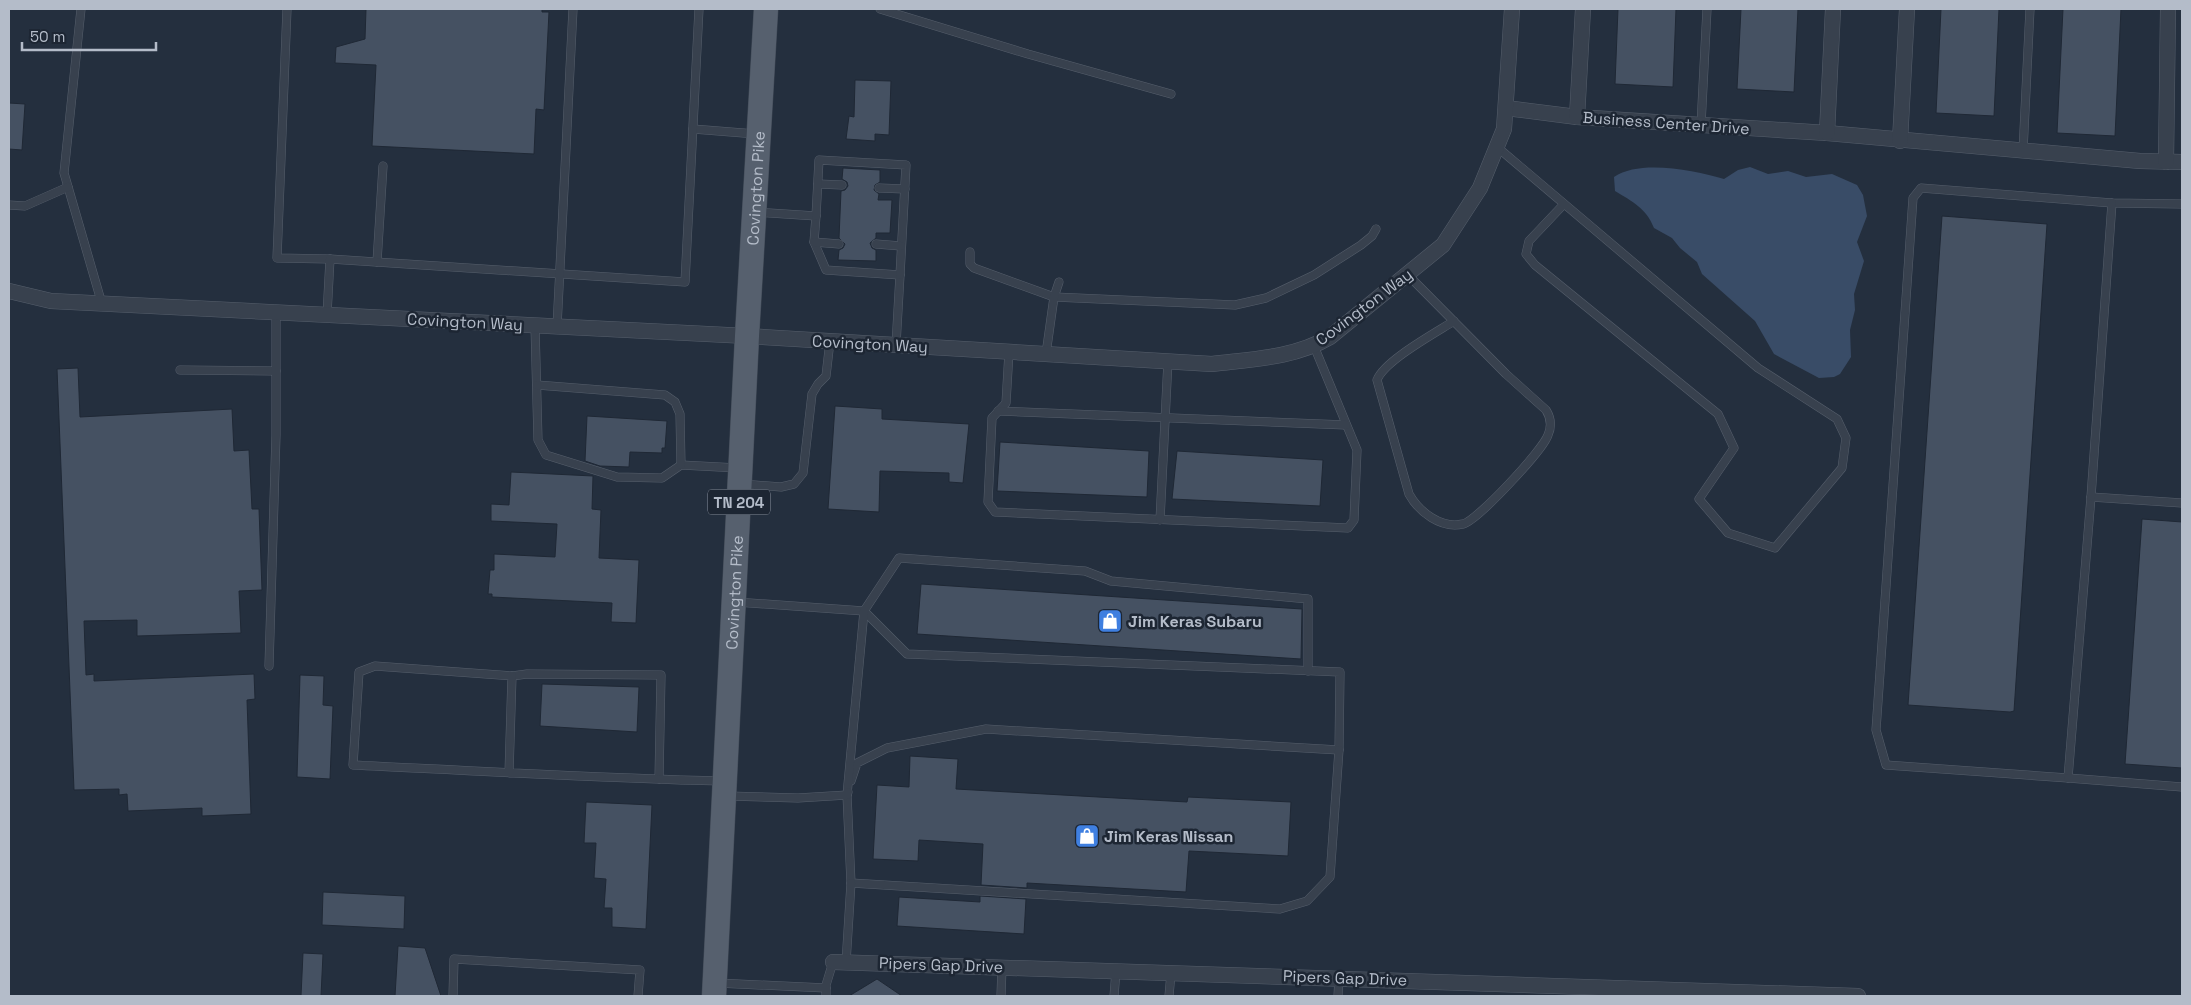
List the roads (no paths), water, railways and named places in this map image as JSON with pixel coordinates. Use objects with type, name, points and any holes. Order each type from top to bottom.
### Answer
[{"type":"main road","name":"Covington Pike","points":[[714,989],[747,336],[766,9]]},
{"type":"street","name":"Covington Way","points":[[9,290],[51,301],[747,336],[1212,364],[1278,356],[1314,346],[1330,337],[1443,245],[1480,188],[1504,129],[1512,9]]},
{"type":"street","points":[[1577,117],[1583,9]]},
{"type":"street","points":[[1827,133],[1834,9]]},
{"type":"street","points":[[1900,141],[1907,9]]},
{"type":"street","points":[[2166,162],[2168,9]]},
{"type":"street","name":"Business Center Drive","points":[[1506,108],[1577,117],[1827,133],[1900,141],[2182,162]]},
{"type":"street","name":"Pipers Gap Drive","points":[[839,962],[1858,996]]},
{"type":"lane","points":[[81,9],[64,173],[102,304]]},
{"type":"lane","points":[[287,9],[277,258],[330,259],[685,282],[699,9]]},
{"type":"lane","points":[[556,327],[573,9]]},
{"type":"lane","points":[[880,9],[1028,54],[1171,94]]},
{"type":"lane","points":[[1701,125],[1707,9]]},
{"type":"lane","points":[[2023,151],[2030,9]]},
{"type":"lane","points":[[693,130],[759,134]]},
{"type":"lane","points":[[1497,147],[1758,368],[1837,419],[1846,438],[1842,468],[1775,548],[1728,533],[1700,499],[1734,448],[1718,414],[1535,265],[1526,254],[1529,240],[1564,204]]},
{"type":"lane","points":[[896,346],[900,275],[904,189],[906,165],[819,160],[814,242],[826,270],[900,275]]},
{"type":"lane","points":[[377,262],[383,166]]},
{"type":"lane","points":[[818,184],[842,185]]},
{"type":"lane","points":[[9,206],[26,206],[68,187]]},
{"type":"lane","points":[[879,188],[904,189]]},
{"type":"lane","points":[[2182,204],[2112,204],[1921,188],[1913,198],[1876,730],[1886,765],[2182,786]]},
{"type":"lane","points":[[2068,778],[2112,204]]},
{"type":"lane","points":[[754,212],[816,216]]},
{"type":"lane","points":[[970,252],[970,264],[974,268],[1054,297],[1235,305],[1266,298],[1314,275],[1361,245],[1372,236],[1376,229]]},
{"type":"lane","points":[[814,242],[839,244]]},
{"type":"lane","points":[[876,244],[901,246]]},
{"type":"lane","points":[[327,315],[330,259]]},
{"type":"lane","points":[[1407,274],[1454,321],[1506,374],[1546,410],[1551,426],[1546,442],[1516,476],[1469,522],[1456,524],[1440,522],[1416,507],[1409,494],[1377,380],[1380,373],[1390,364],[1454,321]]},
{"type":"lane","points":[[1046,354],[1054,297],[1059,282]]},
{"type":"lane","points":[[269,666],[276,312]]},
{"type":"lane","points":[[535,326],[538,440],[546,455],[617,477],[662,478],[681,465],[740,476],[781,487],[794,484],[803,474],[812,394],[826,376],[830,341]]},
{"type":"lane","points":[[1009,352],[1006,403],[992,418],[988,502],[995,512],[1348,528],[1354,520],[1357,450],[1314,346]]},
{"type":"lane","points":[[1160,520],[1168,361]]},
{"type":"lane","points":[[180,370],[276,371]]},
{"type":"lane","points":[[537,385],[665,395],[675,402],[680,414],[681,465]]},
{"type":"lane","points":[[998,411],[1346,425]]},
{"type":"lane","points":[[2091,497],[2182,503]]},
{"type":"lane","points":[[714,989],[826,992],[839,962],[851,883],[847,795],[864,611],[899,558],[1085,571],[1111,581],[1308,599],[1308,671]]},
{"type":"lane","points":[[734,602],[864,611],[907,654],[1340,672],[1339,750],[1330,877],[1307,901],[1280,909],[851,883]]},
{"type":"lane","points":[[659,779],[661,675],[527,674],[512,676],[375,666],[359,672],[353,765],[659,779],[798,798],[847,795]]},
{"type":"lane","points":[[509,773],[512,676]]},
{"type":"lane","points":[[847,795],[857,763],[887,748],[986,729],[1339,750]]},
{"type":"lane","points":[[453,996],[454,959],[640,970],[638,996]]},
{"type":"lane","points":[[1001,996],[1002,967]]},
{"type":"lane","points":[[1114,996],[1116,971]]},
{"type":"lane","points":[[1169,996],[1171,973]]},
{"type":"lane","points":[[1338,996],[1339,978]]},
{"type":"water","points":[[1750,167],[1768,174],[1788,171],[1806,177],[1832,174],[1857,185],[1863,195],[1867,216],[1857,242],[1864,261],[1854,294],[1855,310],[1850,330],[1851,357],[1840,374],[1834,377],[1819,378],[1774,354],[1755,321],[1702,274],[1697,262],[1680,248],[1672,238],[1654,228],[1643,210],[1615,191],[1614,177],[1638,169],[1668,168],[1724,179],[1738,170]]},
{"type":"place","name":"Jim Keras Subaru","points":[[1110,621]]},
{"type":"place","name":"Jim Keras Nissan","points":[[1087,836]]}]
